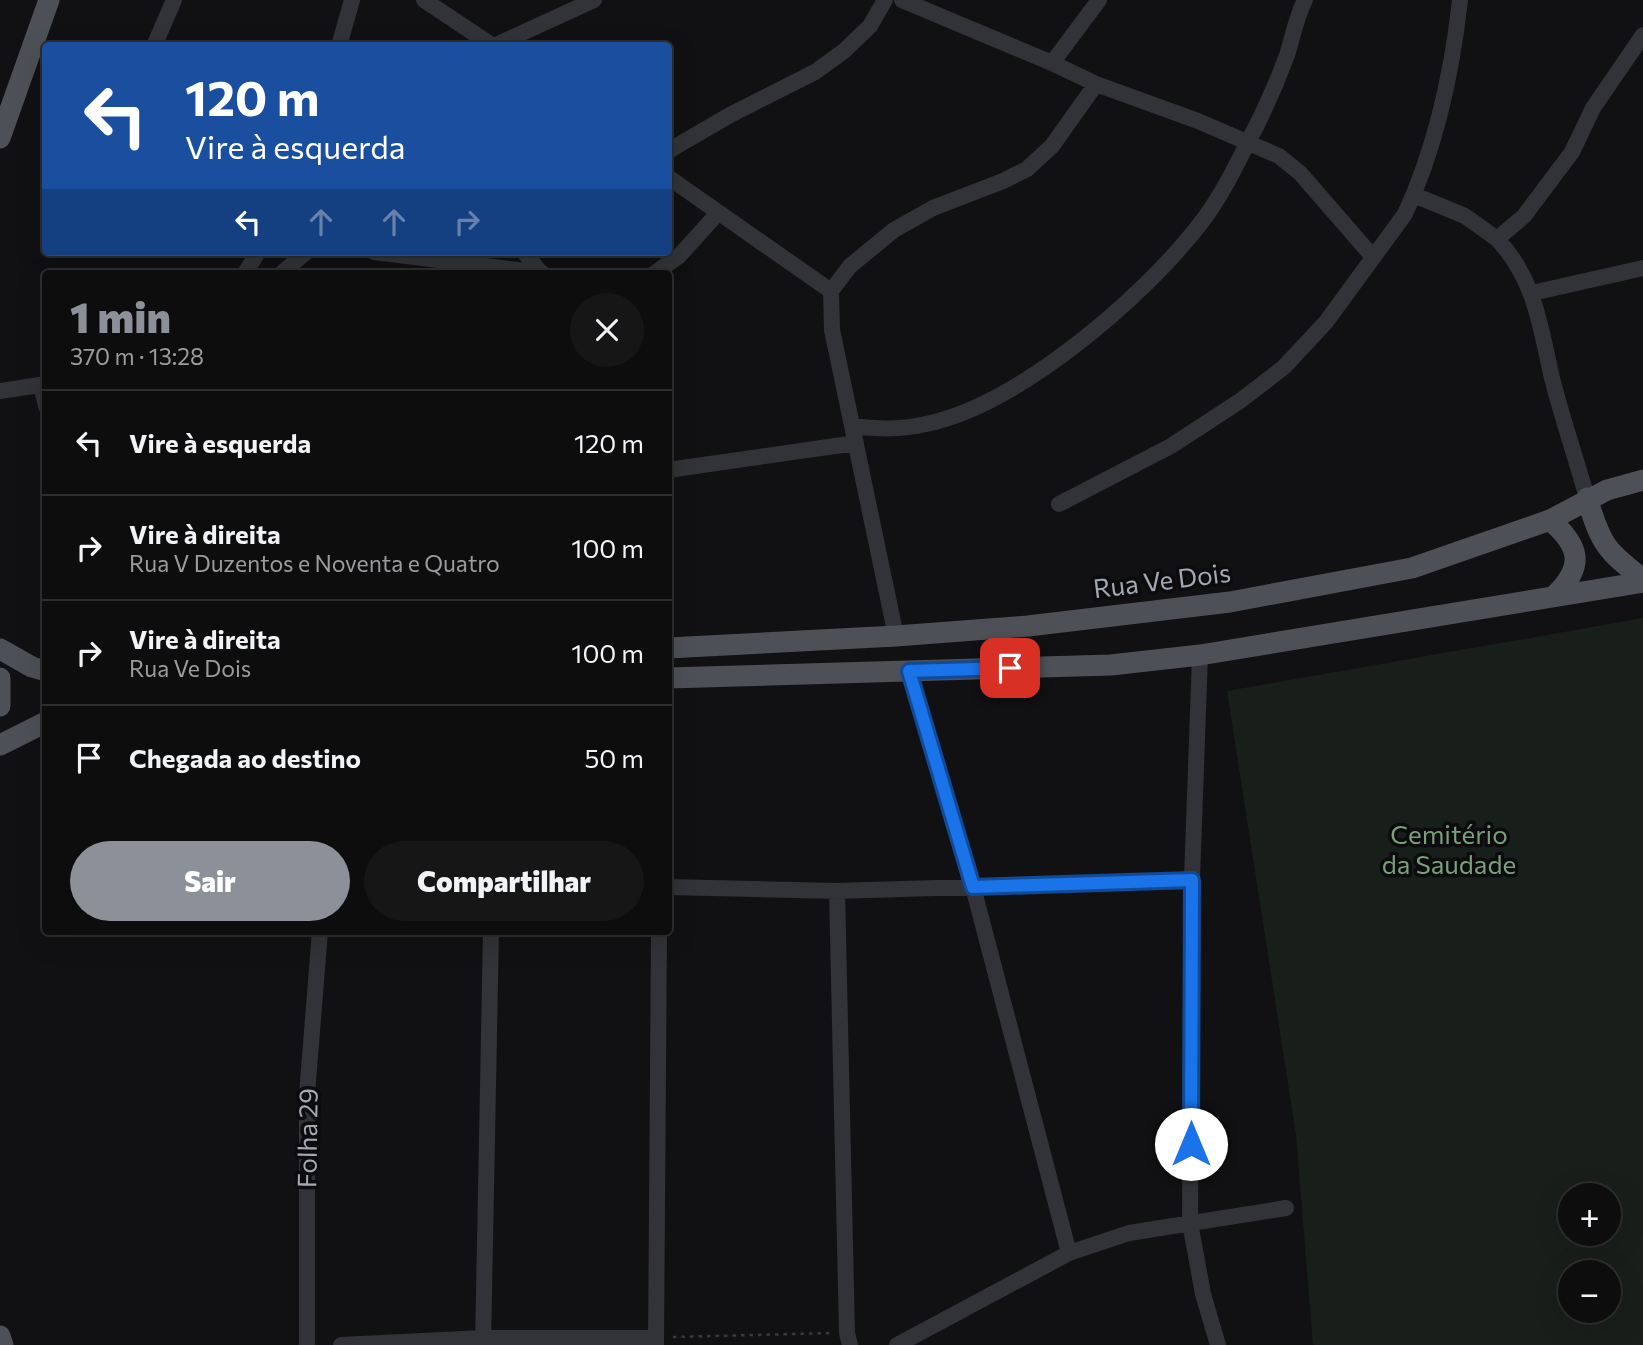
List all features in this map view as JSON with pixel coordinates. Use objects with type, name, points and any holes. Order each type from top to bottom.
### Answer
[{"type":"main road","points":[[0,138],[49,0]]},
{"type":"main road","name":"Rua Ve Dois","points":[[672,648],[1028,626],[1230,602],[1412,569],[1550,520],[1587,498],[1643,480]]},
{"type":"main road","points":[[1587,498],[1597,530],[1607,550],[1643,581]]},
{"type":"main road","points":[[1550,520],[1575,549],[1575,565],[1569,582],[1555,595]]},
{"type":"main road","points":[[672,678],[1111,665],[1200,655],[1643,581]]},
{"type":"main road","points":[[0,649],[42,670]]},
{"type":"main road","points":[[0,678],[0,706]]},
{"type":"main road","points":[[0,745],[42,724]]},
{"type":"main road","points":[[0,1336],[3,1345]]},
{"type":"street","points":[[156,42],[174,0]]},
{"type":"street","points":[[340,42],[352,0]]},
{"type":"street","points":[[424,0],[487,42]]},
{"type":"street","points":[[502,42],[594,0]]},
{"type":"street","points":[[672,149],[730,115],[815,72],[844,51],[870,26],[885,0]]},
{"type":"street","points":[[902,0],[1096,84],[1279,156],[1300,173],[1373,257]]},
{"type":"street","points":[[1052,63],[1099,0]]},
{"type":"street","points":[[852,426],[890,430],[928,424],[972,409],[1033,376],[1112,316],[1154,278],[1201,223],[1249,142],[1269,100],[1305,0]]},
{"type":"street","points":[[1059,504],[1171,446],[1240,401],[1284,367],[1325,322],[1405,214],[1414,195],[1425,166],[1455,52],[1460,0]]},
{"type":"street","points":[[1497,239],[1524,216],[1572,152],[1593,108],[1643,35]]},
{"type":"street","points":[[896,636],[832,330],[831,291],[850,265],[894,230],[933,208],[1027,169],[1052,146],[1096,84]]},
{"type":"street","points":[[672,180],[831,291]]},
{"type":"street","points":[[1414,195],[1465,216],[1497,239],[1511,254],[1532,293],[1553,380],[1587,498]]},
{"type":"street","points":[[659,270],[679,256],[718,213]]},
{"type":"street","points":[[285,270],[301,256]]},
{"type":"street","points":[[395,256],[454,267],[498,270]]},
{"type":"street","points":[[527,256],[539,270]]},
{"type":"street","points":[[1532,293],[1643,268]]},
{"type":"street","points":[[0,391],[42,384]]},
{"type":"street","points":[[672,469],[856,443]]},
{"type":"street","points":[[1200,655],[1192,880],[1190,1223],[1203,1294],[1219,1345]]},
{"type":"street","points":[[909,671],[973,887],[1069,1253]]},
{"type":"street","points":[[672,887],[837,891],[1192,880]]},
{"type":"street","points":[[837,891],[849,1339]]},
{"type":"street","name":"Folha 29","points":[[307,1345],[307,1094],[320,935]]},
{"type":"street","points":[[483,1342],[491,935]]},
{"type":"street","points":[[341,1345],[656,1341],[659,935]]},
{"type":"street","points":[[897,1345],[1069,1253],[1129,1233],[1286,1208]]},
{"type":"path","points":[[656,1341],[849,1339]]},
{"type":"green space","name":"Cemitério da Saudade","points":[[1643,618],[1643,1345],[1313,1345],[1296,1135],[1227,691]]},
{"type":"route","points":[[1010,668],[909,671],[973,887],[1192,880],[1191,1144]]}]
